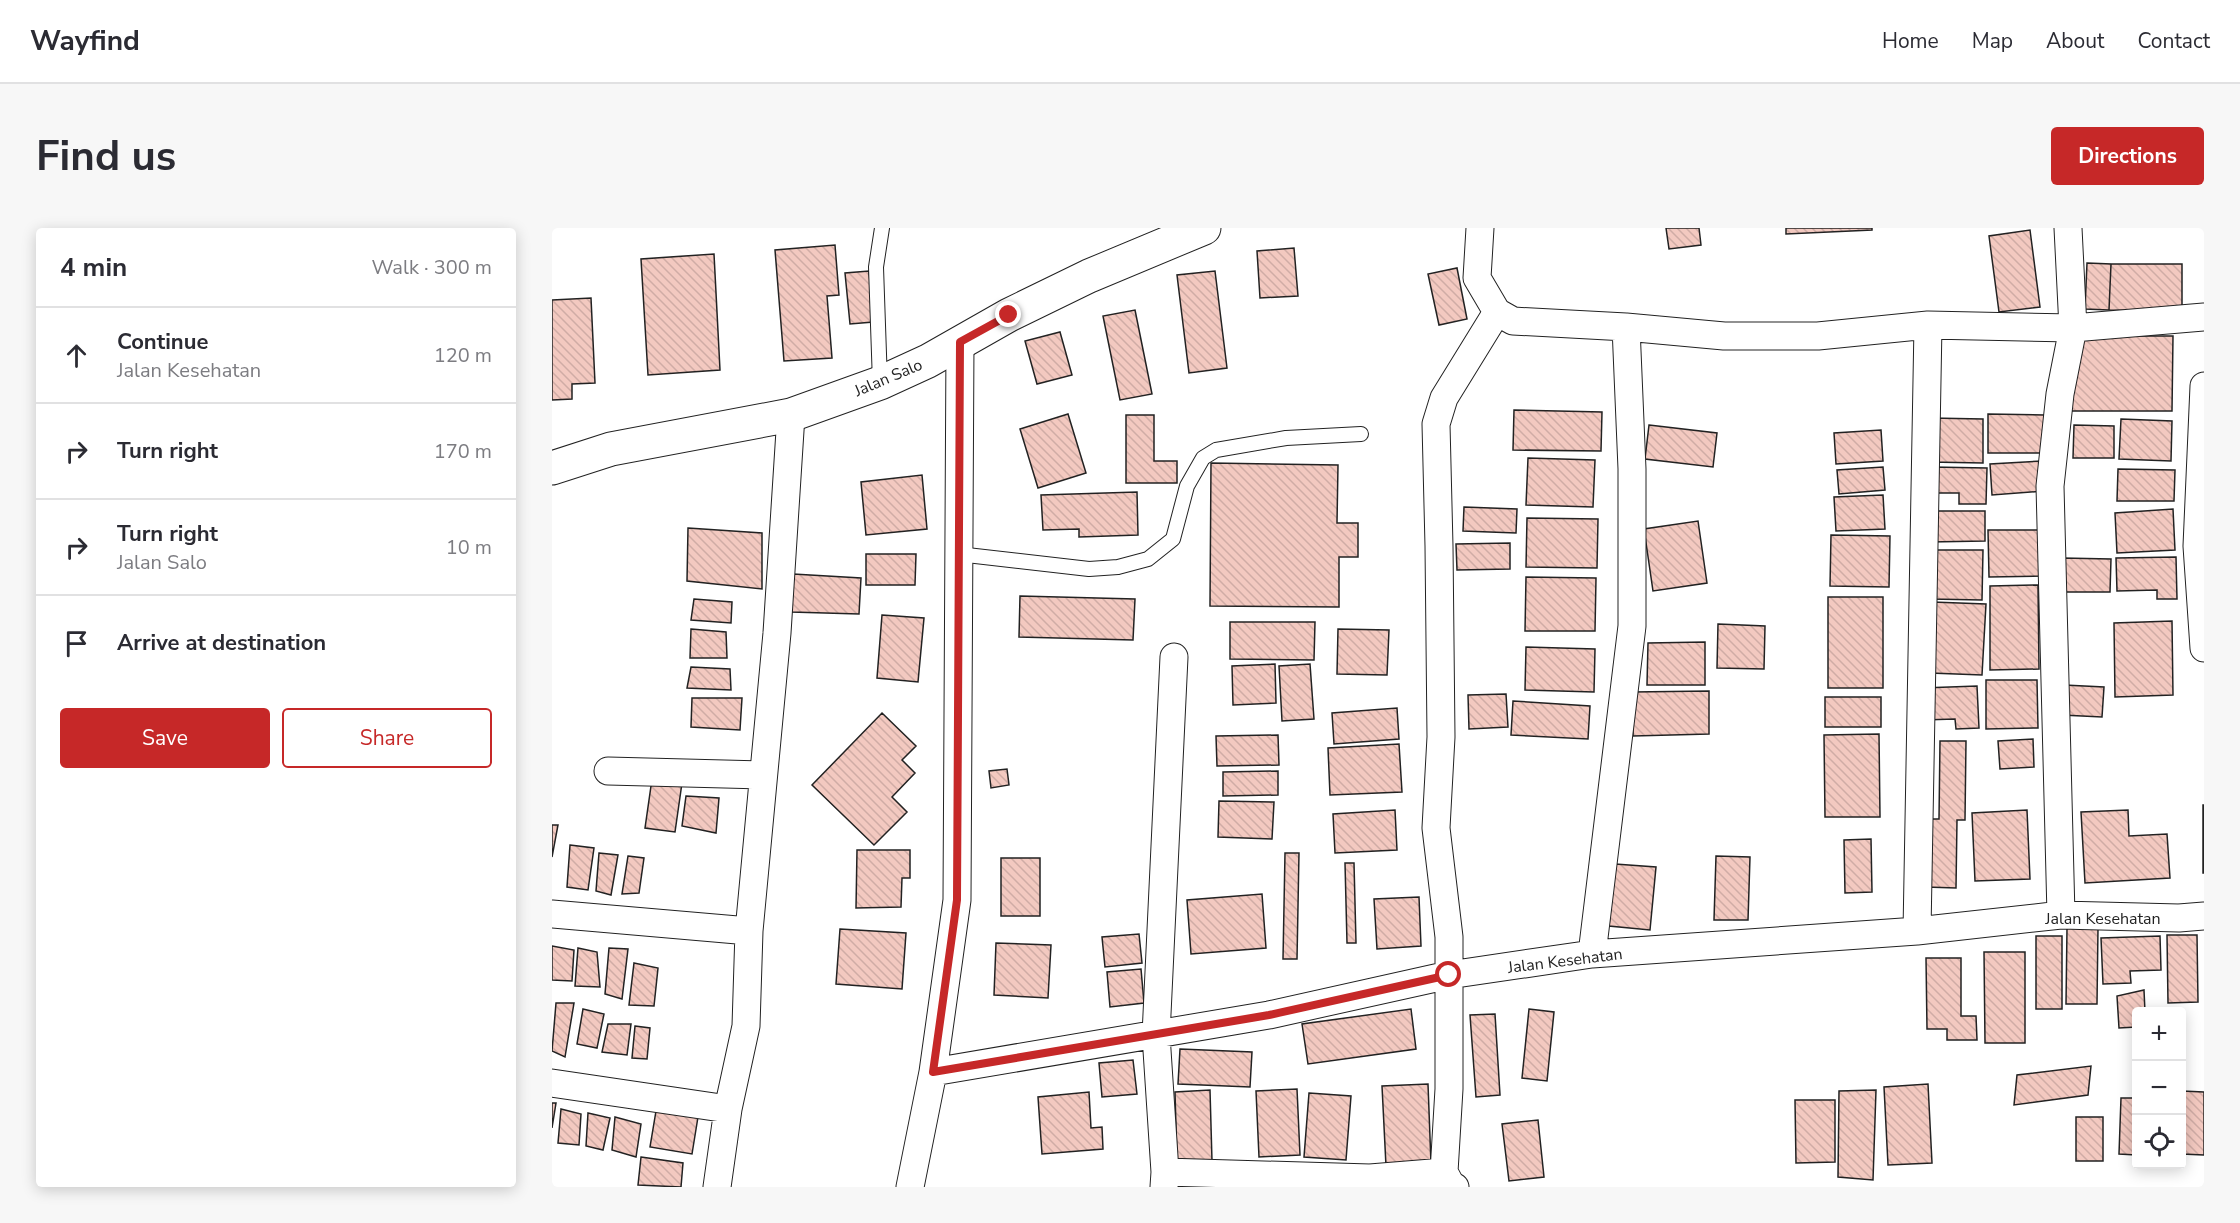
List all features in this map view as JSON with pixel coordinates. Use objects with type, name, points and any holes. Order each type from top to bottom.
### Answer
[{"type":"street","name":"Jalan Salo","points":[[552,468],[611,449],[791,415],[880,383],[928,361],[1009,315],[1089,276],[1204,228]]},
{"type":"street","points":[[1480,228],[1477,278],[1497,312],[1513,321],[1626,327],[1725,336],[1806,336],[1928,325],[2073,328],[2204,317]]},
{"type":"street","points":[[2061,915],[2050,486],[2060,394],[2073,328],[2068,228]]},
{"type":"street","points":[[1174,657],[1156,1035],[1165,1180],[1449,1179],[1449,938],[1436,828],[1441,725],[1436,424],[1443,398],[1497,312]]},
{"type":"street","points":[[1917,931],[1928,325]]},
{"type":"street","points":[[1592,954],[1632,626],[1632,469],[1626,327]]},
{"type":"street","points":[[910,1187],[933,1072],[957,900],[960,342]]},
{"type":"street","points":[[2204,386],[2198,546],[2204,648]]},
{"type":"street","points":[[717,1187],[728,1108],[746,1026],[749,931],[777,633],[791,415]]},
{"type":"street","points":[[608,771],[763,775]]},
{"type":"street","points":[[552,914],[749,931]]},
{"type":"street","name":"Jalan Kesehatan","points":[[933,1072],[1269,1015],[1449,975],[1592,954],[1917,931],[2061,915],[2179,918],[2204,916]]},
{"type":"street","points":[[552,1083],[728,1108]]},
{"type":"lane","points":[[880,383],[876,267],[882,228]]},
{"type":"lane","points":[[958,554],[1089,569],[1118,567],[1148,559],[1173,539],[1186,486],[1203,458],[1216,450],[1286,438],[1361,434]]},
{"type":"building","points":[[1666,228],[1699,228],[1701,245],[1669,249]]},
{"type":"building","points":[[1786,228],[1872,228],[1872,230],[1786,234]]},
{"type":"building","points":[[2030,230],[2040,307],[1999,312],[1989,236]]},
{"type":"building","points":[[835,245],[839,295],[827,296],[832,358],[784,361],[775,250]]},
{"type":"building","points":[[1294,248],[1298,296],[1260,298],[1257,251]]},
{"type":"building","points":[[714,254],[720,370],[648,375],[641,259]]},
{"type":"building","points":[[2087,263],[2111,264],[2109,310],[2085,309]]},
{"type":"building","points":[[2111,264],[2182,264],[2182,312],[2109,310]]},
{"type":"building","points":[[1457,268],[1467,319],[1439,325],[1428,274]]},
{"type":"building","points":[[869,271],[873,322],[850,324],[845,273]]},
{"type":"building","points":[[1215,271],[1227,368],[1189,373],[1177,275]]},
{"type":"building","points":[[591,298],[595,383],[572,384],[572,399],[552,400],[552,300]]},
{"type":"building","points":[[1135,310],[1152,394],[1120,400],[1103,316]]},
{"type":"building","points":[[1060,332],[1072,375],[1037,384],[1025,341]]},
{"type":"building","points":[[2061,336],[2173,336],[2172,411],[2060,411]]},
{"type":"building","points":[[1514,410],[1602,412],[1601,451],[1513,450]]},
{"type":"building","points":[[1068,414],[1086,473],[1038,488],[1020,429]]},
{"type":"building","points":[[1988,414],[2044,415],[2044,453],[1988,453]]},
{"type":"building","points":[[1126,415],[1154,415],[1154,461],[1177,461],[1177,483],[1126,483]]},
{"type":"building","points":[[1930,418],[1983,419],[1983,463],[1929,462]]},
{"type":"building","points":[[2121,419],[2172,421],[2171,461],[2119,459]]},
{"type":"building","points":[[1649,425],[1717,433],[1713,467],[1645,459]]},
{"type":"building","points":[[2074,425],[2114,426],[2114,458],[2073,458]]},
{"type":"building","points":[[1881,430],[1883,461],[1836,464],[1834,433]]},
{"type":"building","points":[[1528,458],[1595,460],[1593,507],[1526,505]]},
{"type":"building","points":[[2042,461],[2044,491],[1992,495],[1990,464]]},
{"type":"building","points":[[1211,463],[1338,465],[1337,523],[1358,523],[1358,557],[1339,557],[1339,607],[1210,606]]},
{"type":"building","points":[[1883,467],[1885,490],[1839,494],[1837,470]]},
{"type":"building","points":[[1931,467],[1987,468],[1986,504],[1959,504],[1959,493],[1930,493]]},
{"type":"building","points":[[2118,469],[2175,470],[2174,501],[2117,501]]},
{"type":"building","points":[[922,475],[927,529],[866,535],[861,482]]},
{"type":"building","points":[[1137,492],[1138,535],[1079,537],[1079,529],[1043,530],[1041,495]]},
{"type":"building","points":[[1883,495],[1885,529],[1836,531],[1834,497]]},
{"type":"building","points":[[1464,507],[1517,509],[1516,533],[1463,531]]},
{"type":"building","points":[[2173,509],[2175,550],[2117,553],[2115,513]]},
{"type":"building","points":[[1929,511],[1985,511],[1985,541],[1929,542]]},
{"type":"building","points":[[1527,518],[1598,519],[1597,568],[1526,567]]},
{"type":"building","points":[[1698,521],[1707,583],[1653,591],[1644,529]]},
{"type":"building","points":[[688,528],[762,533],[762,589],[687,581]]},
{"type":"building","points":[[1988,530],[2043,530],[2044,576],[1989,577]]},
{"type":"building","points":[[1831,535],[1890,536],[1889,587],[1830,586]]},
{"type":"building","points":[[1510,543],[1510,569],[1457,570],[1456,544]]},
{"type":"building","points":[[1931,550],[1983,550],[1982,600],[1930,599]]},
{"type":"building","points":[[866,554],[916,554],[915,585],[866,585]]},
{"type":"building","points":[[2176,557],[2177,599],[2157,599],[2157,590],[2117,591],[2116,558]]},
{"type":"building","points":[[2062,558],[2111,559],[2110,592],[2062,592]]},
{"type":"building","points":[[793,574],[861,578],[859,614],[791,612]]},
{"type":"building","points":[[1526,577],[1596,578],[1595,631],[1525,631]]},
{"type":"building","points":[[2038,585],[2039,669],[1990,670],[1990,586]]},
{"type":"building","points":[[1020,596],[1135,599],[1133,640],[1019,637]]},
{"type":"building","points":[[1828,597],[1883,597],[1883,688],[1828,688]]},
{"type":"building","points":[[694,599],[732,602],[731,623],[691,620]]},
{"type":"building","points":[[1932,602],[1986,604],[1982,675],[1930,673]]},
{"type":"building","points":[[882,615],[924,618],[918,682],[877,678]]},
{"type":"building","points":[[2172,621],[2173,695],[2115,697],[2114,623]]},
{"type":"building","points":[[1230,622],[1315,622],[1314,660],[1230,659]]},
{"type":"building","points":[[1718,624],[1765,626],[1764,669],[1717,668]]},
{"type":"building","points":[[691,629],[726,632],[727,658],[690,658]]},
{"type":"building","points":[[1338,629],[1389,630],[1387,675],[1337,674]]},
{"type":"building","points":[[1705,642],[1705,685],[1647,685],[1648,643]]},
{"type":"building","points":[[1526,647],[1595,649],[1594,692],[1525,690]]},
{"type":"building","points":[[1275,664],[1276,703],[1233,705],[1232,666]]},
{"type":"building","points":[[1310,664],[1314,719],[1282,721],[1279,666]]},
{"type":"building","points":[[691,667],[730,669],[731,690],[687,688]]},
{"type":"building","points":[[1986,680],[2037,680],[2038,728],[1986,729]]},
{"type":"building","points":[[2064,685],[2104,687],[2102,717],[2062,715]]},
{"type":"building","points":[[1977,686],[1979,728],[1956,729],[1955,719],[1923,720],[1922,688]]},
{"type":"building","points":[[1709,691],[1709,734],[1633,736],[1632,692]]},
{"type":"building","points":[[1506,694],[1508,727],[1469,729],[1468,695]]},
{"type":"building","points":[[1825,697],[1881,697],[1881,727],[1825,727]]},
{"type":"building","points":[[692,698],[742,698],[740,730],[691,727]]},
{"type":"building","points":[[1513,701],[1590,706],[1588,739],[1511,735]]},
{"type":"building","points":[[1397,708],[1399,739],[1334,744],[1332,713]]},
{"type":"building","points":[[882,713],[916,746],[902,760],[915,773],[892,797],[907,812],[874,845],[812,785]]},
{"type":"building","points":[[1879,734],[1880,817],[1825,817],[1824,735]]},
{"type":"building","points":[[1278,735],[1279,765],[1217,766],[1216,736]]},
{"type":"building","points":[[2033,739],[2034,767],[2000,769],[1998,741]]},
{"type":"building","points":[[1940,741],[1966,741],[1965,820],[1957,820],[1956,888],[1926,887],[1927,819],[1939,819]]},
{"type":"building","points":[[1399,744],[1402,792],[1330,795],[1328,748]]},
{"type":"building","points":[[1007,769],[1009,785],[991,788],[989,771]]},
{"type":"building","points":[[1278,771],[1278,795],[1223,796],[1223,772]]},
{"type":"building","points":[[652,779],[682,783],[675,832],[645,828]]},
{"type":"building","points":[[686,796],[719,798],[716,833],[682,826]]},
{"type":"building","points":[[1219,801],[1274,802],[1272,839],[1218,837]]},
{"type":"building","points":[[2204,805],[2204,873],[2203,873]]},
{"type":"building","points":[[1395,810],[1397,850],[1335,853],[1333,814]]},
{"type":"building","points":[[2027,810],[2030,879],[1975,881],[1972,813]]},
{"type":"building","points":[[2128,810],[2129,836],[2167,834],[2170,878],[2085,883],[2081,812]]},
{"type":"building","points":[[552,825],[558,825],[552,857]]},
{"type":"building","points":[[1871,839],[1872,892],[1845,893],[1844,840]]},
{"type":"building","points":[[570,845],[594,848],[588,890],[567,887]]},
{"type":"building","points":[[857,850],[910,850],[910,878],[902,878],[901,907],[856,908]]},
{"type":"building","points":[[599,853],[618,855],[611,895],[596,891]]},
{"type":"building","points":[[1285,853],[1299,853],[1297,959],[1283,959]]},
{"type":"building","points":[[628,856],[644,858],[639,893],[622,894]]},
{"type":"building","points":[[1716,856],[1750,857],[1748,920],[1714,920]]},
{"type":"building","points":[[1001,858],[1040,858],[1040,916],[1001,916]]},
{"type":"building","points":[[1345,863],[1354,863],[1356,943],[1347,943]]},
{"type":"building","points":[[1615,864],[1656,867],[1650,930],[1609,926]]},
{"type":"building","points":[[1262,894],[1266,948],[1191,954],[1187,900]]},
{"type":"building","points":[[1419,897],[1421,946],[1377,949],[1374,899]]},
{"type":"building","points":[[2067,928],[2098,928],[2097,1004],[2066,1004]]},
{"type":"building","points":[[840,929],[906,933],[902,989],[836,984]]},
{"type":"building","points":[[1139,934],[1142,963],[1105,967],[1102,937]]},
{"type":"building","points":[[2167,935],[2197,935],[2198,1002],[2168,1003]]},
{"type":"building","points":[[2036,936],[2062,936],[2062,1009],[2036,1009]]},
{"type":"building","points":[[2160,936],[2161,970],[2130,971],[2131,983],[2103,984],[2101,938]]},
{"type":"building","points":[[996,943],[1051,945],[1048,998],[994,995]]},
{"type":"building","points":[[552,946],[574,950],[572,981],[552,980]]},
{"type":"building","points":[[578,948],[597,952],[600,987],[575,986]]},
{"type":"building","points":[[609,948],[628,949],[622,999],[605,994]]},
{"type":"building","points":[[1984,952],[2025,952],[2025,1043],[1985,1043]]},
{"type":"building","points":[[1926,958],[1961,958],[1961,1016],[1976,1016],[1977,1040],[1947,1040],[1947,1029],[1927,1029]]},
{"type":"building","points":[[634,963],[658,968],[654,1006],[629,1005]]},
{"type":"building","points":[[1141,969],[1144,1003],[1110,1007],[1107,972]]},
{"type":"building","points":[[2144,990],[2145,1007],[2132,1007],[2132,1027],[2119,1028],[2117,996]]},
{"type":"building","points":[[556,1003],[574,1003],[565,1057],[552,1051]]},
{"type":"building","points":[[583,1009],[604,1014],[597,1048],[577,1044]]},
{"type":"building","points":[[1411,1009],[1416,1049],[1308,1064],[1302,1024]]},
{"type":"building","points":[[1529,1009],[1554,1012],[1547,1081],[1522,1078]]},
{"type":"building","points":[[1495,1014],[1500,1095],[1476,1097],[1470,1015]]},
{"type":"building","points":[[608,1024],[631,1024],[627,1055],[602,1052]]},
{"type":"building","points":[[635,1026],[650,1028],[647,1059],[632,1058]]},
{"type":"building","points":[[1180,1049],[1252,1052],[1250,1087],[1178,1084]]},
{"type":"building","points":[[1133,1060],[1137,1094],[1102,1097],[1099,1063]]},
{"type":"building","points":[[2091,1066],[2088,1095],[2014,1105],[2017,1075]]},
{"type":"building","points":[[1428,1084],[1431,1164],[1386,1166],[1382,1086]]},
{"type":"building","points":[[1928,1084],[1932,1163],[1888,1165],[1884,1087]]},
{"type":"building","points":[[1297,1089],[1300,1155],[1259,1157],[1256,1091]]},
{"type":"building","points":[[1210,1090],[1212,1161],[1177,1163],[1175,1092]]},
{"type":"building","points":[[1876,1090],[1873,1180],[1838,1177],[1839,1091]]},
{"type":"building","points":[[2186,1091],[2204,1092],[2204,1155],[2186,1154]]},
{"type":"building","points":[[1089,1092],[1091,1128],[1102,1127],[1103,1149],[1042,1154],[1038,1097]]},
{"type":"building","points":[[1309,1093],[1351,1096],[1346,1160],[1304,1157]]},
{"type":"building","points":[[2121,1098],[2132,1098],[2132,1155],[2119,1154]]},
{"type":"building","points":[[1795,1100],[1835,1100],[1835,1162],[1796,1163]]},
{"type":"building","points":[[552,1103],[556,1103],[552,1128]]},
{"type":"building","points":[[561,1109],[581,1114],[579,1145],[558,1143]]},
{"type":"building","points":[[656,1111],[698,1117],[692,1154],[650,1147]]},
{"type":"building","points":[[588,1113],[610,1118],[603,1150],[586,1146]]},
{"type":"building","points":[[615,1117],[641,1124],[636,1157],[612,1150]]},
{"type":"building","points":[[2076,1117],[2103,1117],[2103,1161],[2076,1161]]},
{"type":"building","points":[[1538,1120],[1544,1177],[1509,1181],[1502,1124]]},
{"type":"building","points":[[641,1157],[683,1163],[681,1187],[638,1185]]},
{"type":"route","points":[[1009,315],[960,342],[957,900],[933,1072],[1269,1015],[1449,975]]}]
